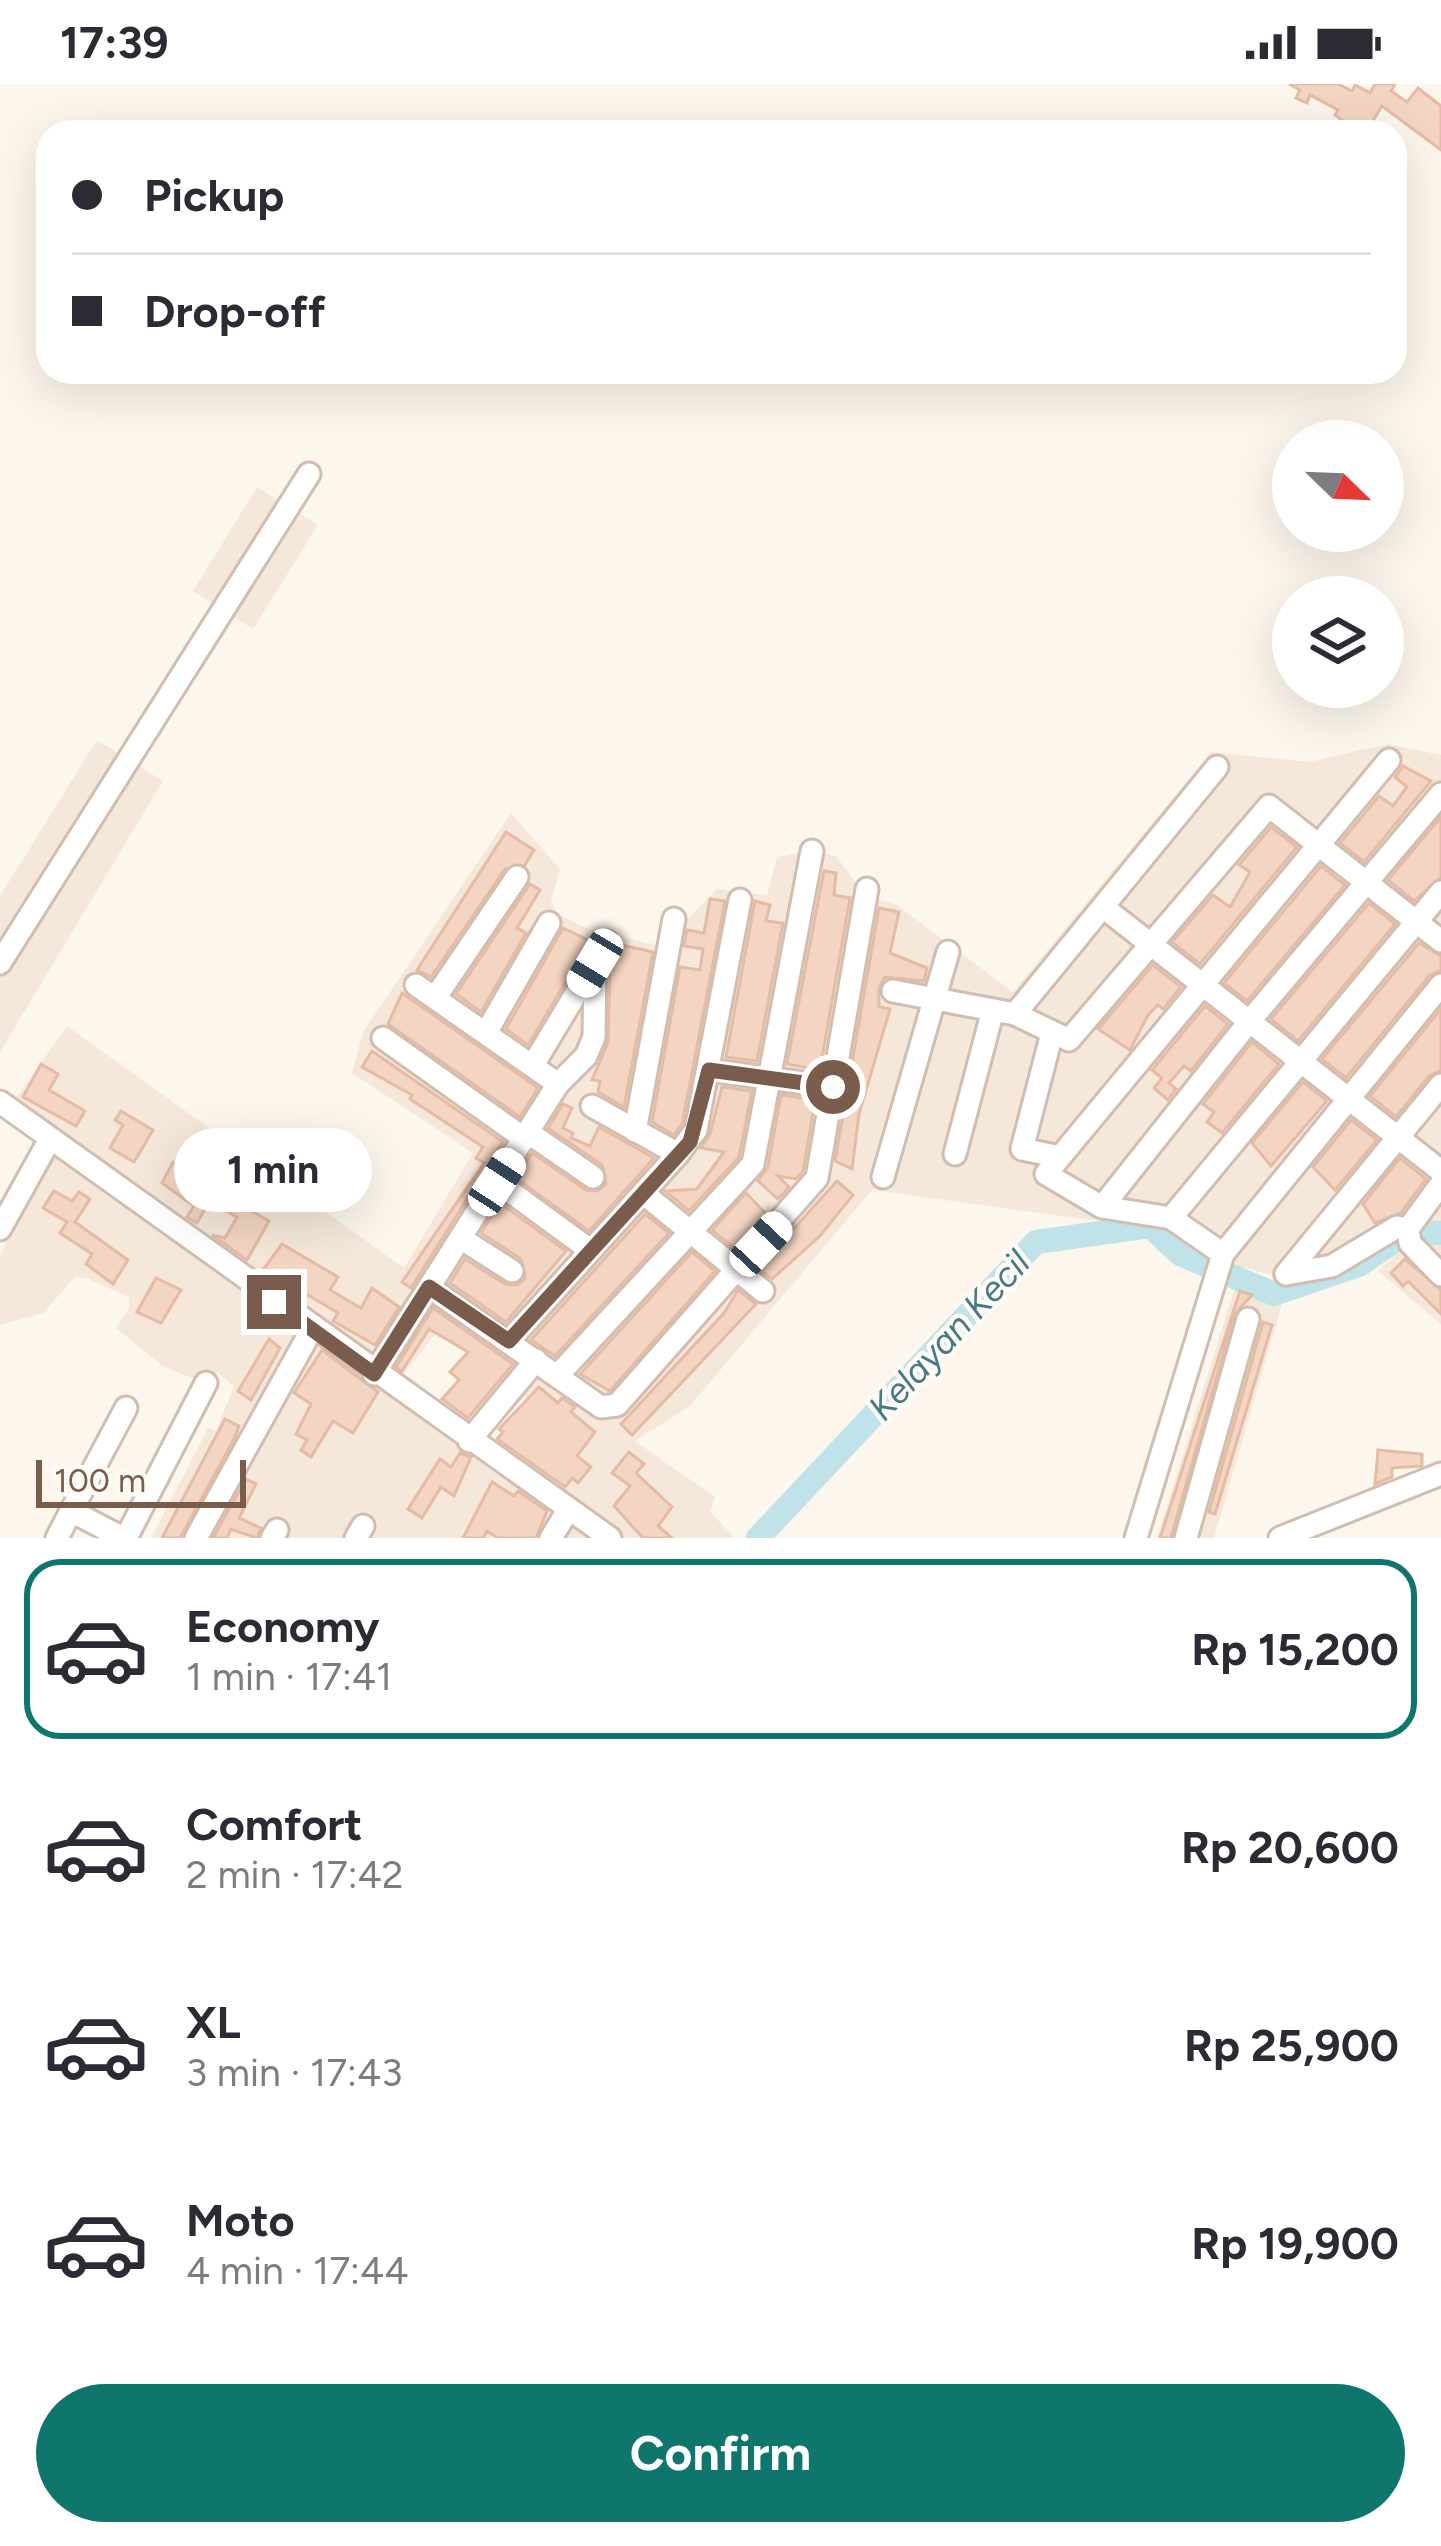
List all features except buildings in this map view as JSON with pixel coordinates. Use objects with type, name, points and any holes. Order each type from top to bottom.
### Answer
[{"type":"street","points":[[0,964],[309,473]]},
{"type":"street","points":[[1223,1254],[1172,1218],[1102,1208],[1047,1179],[1060,1157],[1389,760]]},
{"type":"street","points":[[955,1154],[1004,1012],[1103,907],[1217,767]]},
{"type":"street","points":[[1102,1208],[1248,1023],[1441,794]]},
{"type":"street","points":[[853,979],[1004,1012],[1069,1040],[1269,806],[1441,941]]},
{"type":"street","points":[[558,1375],[753,1164],[812,850]]},
{"type":"street","points":[[517,877],[426,991],[558,1084]]},
{"type":"street","points":[[429,1287],[601,1407],[613,1407],[813,1186],[867,889]]},
{"type":"street","points":[[1172,1218],[1441,892]]},
{"type":"street","points":[[509,1341],[696,1130],[740,900]]},
{"type":"street","points":[[1103,907],[1441,1171]]},
{"type":"street","points":[[635,1131],[674,920]]},
{"type":"street","points":[[486,1033],[549,923]]},
{"type":"street","points":[[533,1065],[608,942]]},
{"type":"street","points":[[884,1177],[948,952]]},
{"type":"street","points":[[374,1374],[558,1084],[586,1056],[595,1037],[595,963]]},
{"type":"street","points":[[1136,1538],[1223,1254],[1441,986]]},
{"type":"street","points":[[1052,1033],[1022,1148],[1060,1157]]},
{"type":"street","points":[[383,1038],[593,1177]]},
{"type":"street","points":[[709,1070],[833,1087]]},
{"type":"street","points":[[1441,1085],[1286,1274],[1332,1266],[1397,1227],[1441,1275]]},
{"type":"street","points":[[0,1102],[48,1142],[610,1538]]},
{"type":"street","points":[[592,1106],[678,1154]]},
{"type":"street","points":[[2,1218],[48,1142]]},
{"type":"street","points":[[497,1182],[590,1250]]},
{"type":"street","points":[[1409,1236],[1441,1184]]},
{"type":"street","points":[[643,1193],[763,1291]]},
{"type":"street","points":[[462,1239],[512,1271]]},
{"type":"street","points":[[1186,1538],[1248,1319]]},
{"type":"street","points":[[196,1538],[311,1329]]},
{"type":"street","points":[[469,1441],[536,1360]]},
{"type":"street","points":[[71,1511],[124,1538],[206,1383]]},
{"type":"street","points":[[57,1538],[126,1408]]},
{"type":"street","points":[[1280,1538],[1441,1474]]},
{"type":"street","points":[[551,1538],[568,1510]]},
{"type":"shaded area","points":[[257,487],[318,525],[253,629],[193,591]]},
{"type":"shaded area","points":[[97,740],[163,781],[0,1052],[0,896]]},
{"type":"shaded area","points":[[1388,744],[1441,755],[1441,1324],[1378,1271],[1404,1248],[1405,1235],[1311,1269],[1268,1274],[1225,1263],[1138,1213],[1091,1220],[872,1190],[690,1406],[635,1441],[715,1497],[710,1512],[735,1538],[617,1538],[525,1473],[559,1423],[491,1369],[436,1333],[401,1378],[11,1105],[67,1026],[404,1268],[473,1153],[352,1073],[363,1032],[511,813],[560,869],[551,902],[557,913],[588,929],[661,946],[717,889],[767,895],[777,857],[813,850],[837,857],[865,896],[897,905],[1013,992],[1211,752],[1309,762]]},
{"type":"shaded area","points":[[49,1149],[596,1538],[151,1538],[208,1428],[216,1431],[234,1386],[218,1373],[195,1379],[164,1367],[116,1328],[129,1309],[129,1297],[86,1278],[75,1277],[43,1313],[0,1325],[0,1256]]},
{"type":"shaded area","points":[[1235,1287],[1283,1301],[1214,1538],[1157,1538]]},
{"type":"waterway","name":"Kelayan Kecil","points":[[758,1538],[1036,1242],[1150,1226],[1180,1254],[1274,1294],[1359,1265],[1403,1235],[1441,1233]]},
{"type":"route","points":[[274,1302],[374,1374],[429,1287],[509,1341],[690,1142],[709,1070],[833,1087]]}]
